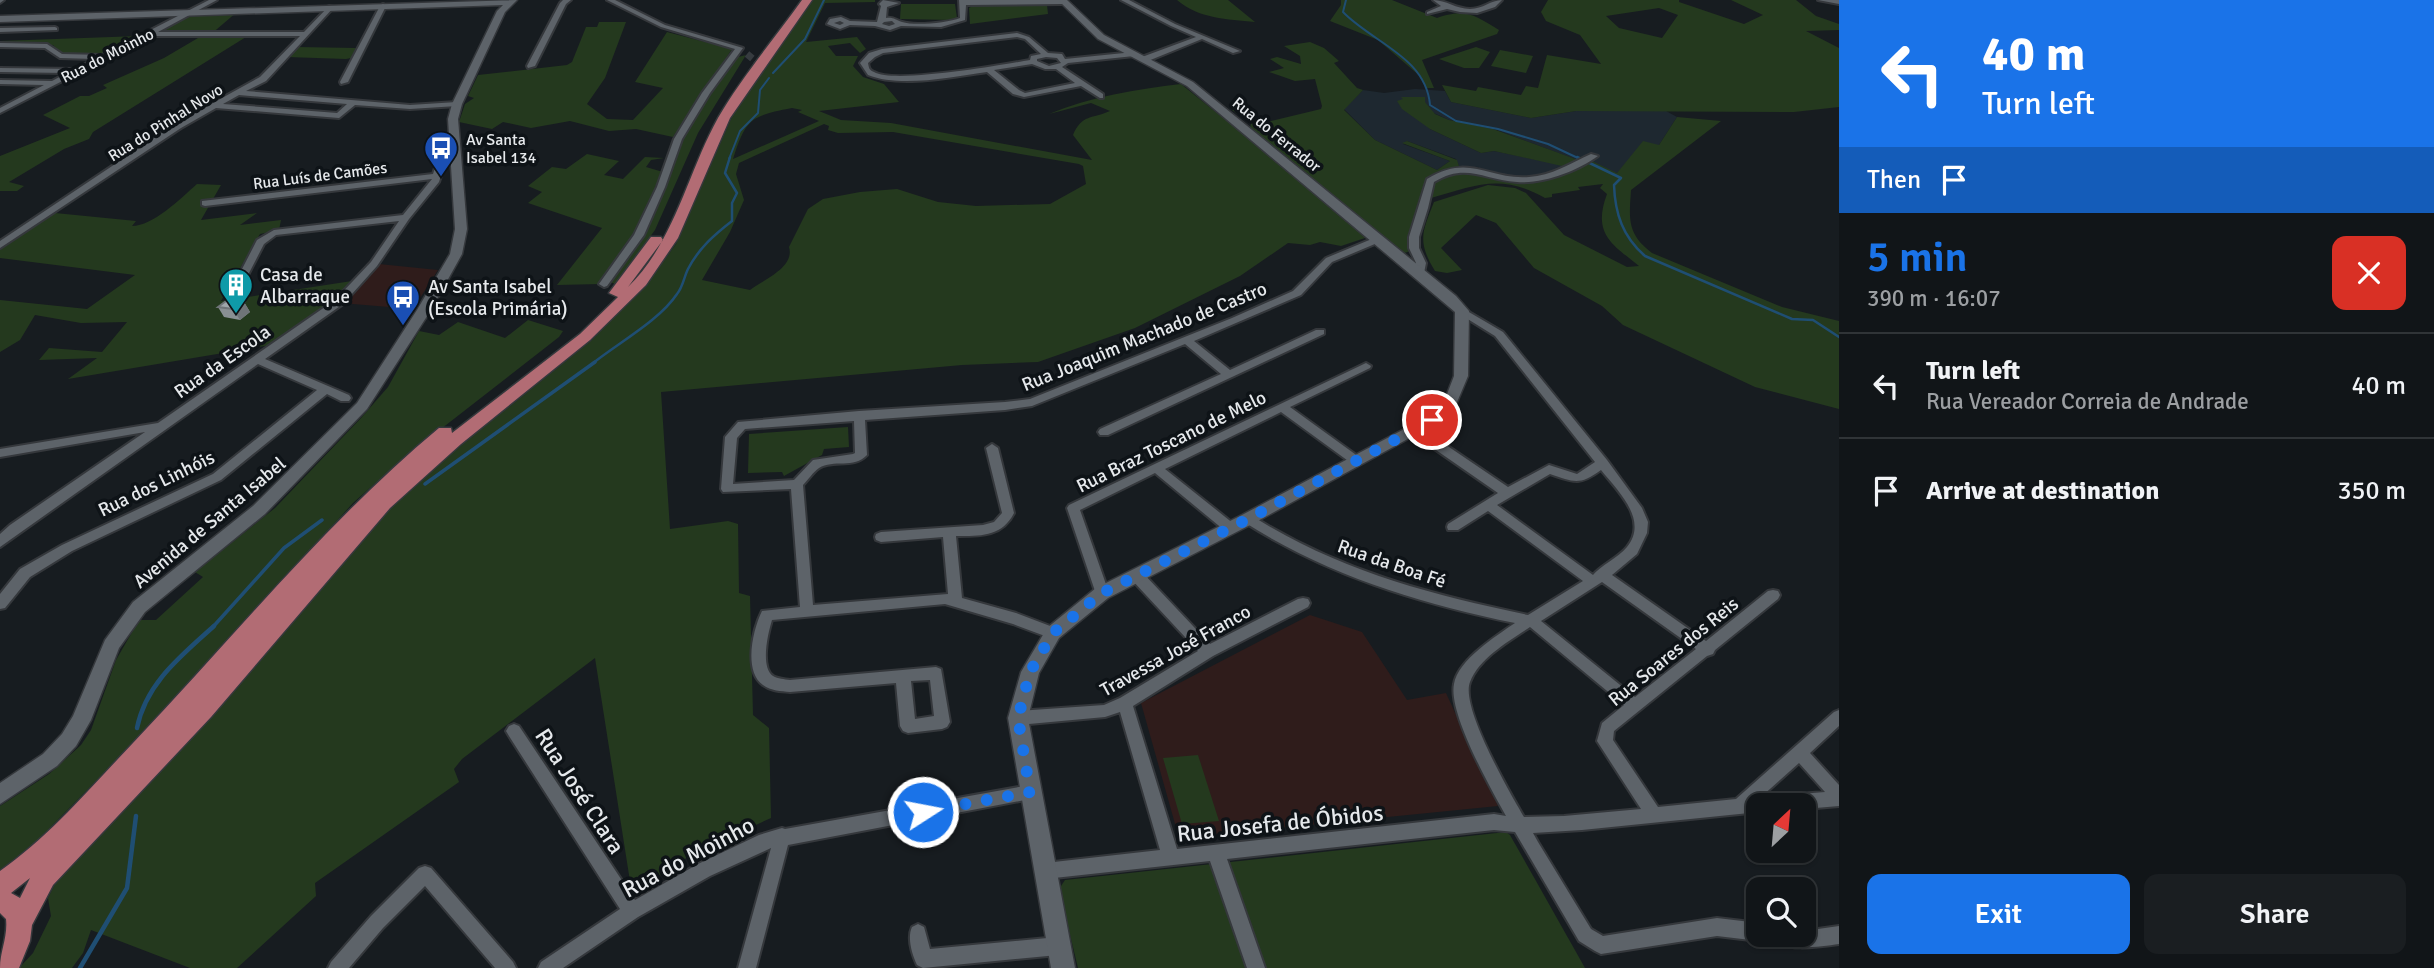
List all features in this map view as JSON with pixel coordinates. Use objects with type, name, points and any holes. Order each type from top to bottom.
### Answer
[{"type":"main road","points":[[0,886],[36,857],[134,758],[331,537],[386,482],[575,332],[623,286],[663,228],[702,140],[733,83],[797,0]]},
{"type":"main road","points":[[4,968],[19,940],[20,922],[44,877],[194,720],[384,503],[455,440],[585,337],[641,282],[671,238],[724,118],[807,0]]},
{"type":"main road","points":[[0,900],[15,910],[20,922]]},
{"type":"street","name":"Rua do Moinho","points":[[0,111],[214,0]]},
{"type":"street","points":[[531,66],[563,3],[568,0]]},
{"type":"street","points":[[610,0],[663,26],[739,48],[747,54]]},
{"type":"street","points":[[1124,0],[1236,51]]},
{"type":"street","points":[[1436,0],[1466,11],[1483,11],[1499,0]]},
{"type":"street","points":[[1821,0],[1839,2]]},
{"type":"street","points":[[0,19],[511,1]]},
{"type":"street","name":"Avenida de Santa Isabel","points":[[0,795],[51,760],[69,740],[81,720],[111,645],[139,607],[282,489],[376,387],[424,310],[459,245],[461,229],[453,120],[457,104],[501,11],[511,1]]},
{"type":"street","points":[[879,22],[890,28],[900,24],[957,23],[963,19],[962,1],[1062,1]]},
{"type":"street","name":"Rua do Ferrador","points":[[1062,1],[1109,46],[1139,57],[1190,84],[1462,311]]},
{"type":"street","points":[[879,22],[883,3],[895,2],[892,19]]},
{"type":"street","points":[[344,82],[383,6]]},
{"type":"street","points":[[1429,13],[1448,6]]},
{"type":"street","name":"Rua do Pinhal Novo","points":[[0,245],[178,126],[263,79],[331,8]]},
{"type":"street","points":[[43,38],[70,16]]},
{"type":"street","points":[[849,23],[892,19],[900,24]]},
{"type":"street","points":[[0,30],[55,29]]},
{"type":"street","points":[[147,34],[307,34]]},
{"type":"street","points":[[1046,55],[1027,38],[1017,35],[892,49],[872,55],[864,64],[873,75],[897,78],[1033,62],[1043,67],[1057,67],[1100,96]]},
{"type":"street","points":[[1139,57],[1202,37]]},
{"type":"street","points":[[0,46],[47,46],[60,56],[103,58]]},
{"type":"street","points":[[1057,67],[1063,59],[1109,46]]},
{"type":"street","points":[[604,285],[639,235],[661,187],[678,139],[706,93],[739,48]]},
{"type":"street","points":[[1033,62],[1037,56],[1063,59],[1121,52]]},
{"type":"street","points":[[988,69],[1016,92],[1024,95],[1081,84]]},
{"type":"street","points":[[0,70],[76,71]]},
{"type":"street","points":[[0,82],[54,83]]},
{"type":"street","points":[[238,93],[410,107],[457,104]]},
{"type":"street","points":[[215,106],[339,116],[354,102]]},
{"type":"street","name":"Rua da Escola","points":[[0,542],[15,528],[160,425],[338,302],[374,264],[438,176],[445,149],[453,144]]},
{"type":"street","points":[[1419,273],[1421,263],[1414,237],[1430,181],[1436,176],[1469,169],[1517,180],[1532,180],[1560,173],[1589,158]]},
{"type":"street","name":"Rua Luís de Camões","points":[[205,203],[438,176]]},
{"type":"street","points":[[245,273],[260,242],[274,233],[406,217]]},
{"type":"street","name":"Rua Joaquim Machado de Castro","points":[[797,484],[727,489],[732,437],[736,430],[747,424],[1032,402],[1297,293],[1329,260],[1379,239]]},
{"type":"street","points":[[1063,968],[1018,718],[1030,672],[1053,633],[1102,593],[1248,519],[1442,412],[1456,394],[1463,360],[1462,311]]},
{"type":"street","points":[[1462,311],[1499,334],[1627,494],[1642,520],[1641,536],[1633,550],[1597,578],[1477,656],[1461,683],[1460,704],[1468,723],[1520,826],[1585,935],[1601,945],[1717,927],[1746,930]]},
{"type":"street","points":[[1104,432],[1320,332]]},
{"type":"street","points":[[1185,339],[1228,374]]},
{"type":"street","points":[[256,359],[345,398]]},
{"type":"street","name":"Rua Braz Toscano de Melo","points":[[1102,593],[1073,508],[1366,366]]},
{"type":"street","name":"Rua dos Linhóis","points":[[0,604],[25,573],[67,548],[217,477],[326,389]]},
{"type":"street","points":[[1282,407],[1355,460]]},
{"type":"street","points":[[807,610],[797,484],[817,463],[861,455],[859,415]]},
{"type":"street","points":[[0,453],[160,425]]},
{"type":"street","points":[[1415,429],[1507,493]]},
{"type":"street","points":[[881,537],[994,528],[1006,519],[1008,508],[992,449]]},
{"type":"street","points":[[1453,527],[1549,469],[1573,479],[1581,478],[1603,463]]},
{"type":"street","points":[[1156,468],[1229,527]]},
{"type":"street","points":[[1488,505],[1708,649]]},
{"type":"street","name":"Rua da Boa Fé","points":[[1248,519],[1283,541],[1365,578],[1458,606],[1532,621]]},
{"type":"street","points":[[0,530],[15,528]]},
{"type":"street","points":[[949,532],[955,601]]},
{"type":"street","points":[[1137,576],[1209,652]]},
{"type":"street","name":"Rua Soares dos Reis","points":[[1654,815],[1605,741],[1607,729],[1773,595]]},
{"type":"street","points":[[903,677],[790,686],[771,683],[762,676],[759,628],[767,615],[955,601],[1053,633]]},
{"type":"street","name":"Travessa José Franco","points":[[1018,718],[1105,711],[1125,703],[1209,652],[1303,603]]},
{"type":"street","points":[[1532,621],[1636,706]]},
{"type":"street","points":[[1125,703],[1171,858]]},
{"type":"street","points":[[1741,805],[1839,717]]},
{"type":"street","name":"Rua José Clara","points":[[514,731],[632,911]]},
{"type":"street","points":[[1800,753],[1839,798]]},
{"type":"street","name":"Rua do Moinho","points":[[547,968],[632,911],[704,870],[765,841],[1030,792]]},
{"type":"street","points":[[1520,826],[1839,798]]},
{"type":"street","name":"Rua Josefa de Óbidos","points":[[1045,871],[1494,822],[1520,826]]},
{"type":"street","points":[[747,968],[782,836]]},
{"type":"street","points":[[1216,853],[1256,968]]},
{"type":"street","points":[[337,968],[377,922],[425,874],[507,968]]},
{"type":"street","points":[[918,933],[923,959],[1058,946]]},
{"type":"street","points":[[1816,939],[1839,935]]},
{"type":"shaded area","points":[[1415,89],[1445,91],[1451,102],[1531,118],[1576,111],[1666,111],[1677,117],[1659,145],[1617,173],[1584,165],[1561,177],[1518,182],[1477,172],[1479,167],[1459,166],[1456,159],[1407,141],[1403,144],[1450,161],[1437,170],[1375,140],[1344,109],[1363,90],[1384,93]],"holes":[[[1403,99],[1449,120],[1494,129],[1577,160],[1562,165],[1494,151],[1481,153],[1430,129]]]},
{"type":"shaded area","points":[[379,264],[438,270],[413,309],[341,303]]},
{"type":"shaded area","points":[[1310,615],[1362,632],[1407,700],[1446,693],[1498,806],[1179,838],[1141,703]]},
{"type":"green space","points":[[811,0],[875,0],[825,3],[806,42],[857,37],[866,49],[860,53],[850,43],[828,46],[836,56],[858,56],[853,66],[863,77],[884,84],[899,102],[819,111],[841,120],[891,123],[1092,160],[1073,135],[1084,120],[1110,111],[1091,103],[1049,114],[1114,94],[1181,84],[1368,237],[1341,246],[1320,242],[1310,245],[1288,243],[1240,276],[1135,328],[1038,362],[962,365],[661,392],[670,529],[728,521],[738,524],[739,593],[750,596],[753,715],[769,728],[771,818],[694,853],[632,894],[595,658],[462,759],[454,769],[459,782],[315,883],[316,896],[237,968],[190,968],[91,930],[83,953],[72,968],[19,968],[33,953],[51,916],[48,898],[60,874],[356,543],[412,485],[592,340],[651,278],[676,244],[735,110]],"holes":[[[792,108],[802,110],[798,112],[819,121],[733,159],[742,135],[752,121]],[[824,124],[829,126],[828,130],[838,133],[893,132],[1079,164],[1083,166],[1086,184],[1050,204],[976,206],[938,202],[897,189],[823,199],[808,209],[789,247],[788,261],[771,277],[750,290],[702,280],[730,232],[744,200],[736,174],[739,163]]]},
{"type":"green space","points":[[1177,0],[1228,0],[1255,22],[1204,15]]},
{"type":"green space","points":[[1341,0],[1392,0],[1437,18],[1463,13],[1483,20],[1499,30],[1497,34],[1422,60],[1434,88],[1426,88],[1421,77],[1378,40],[1330,21],[1341,5]]},
{"type":"green space","points":[[1548,0],[1679,0],[1744,24],[1763,15],[1731,0],[1796,0],[1816,16],[1839,24],[1839,30],[1806,31],[1839,48],[1839,107],[1794,112],[1576,111],[1531,118],[1451,102],[1442,85],[1476,91],[1478,87],[1521,95],[1526,86],[1538,88],[1547,55],[1601,64],[1580,35],[1546,21],[1541,12]],"holes":[[[1659,8],[1678,15],[1662,38],[1619,28],[1606,16]]]},
{"type":"green space","points":[[901,4],[955,4],[957,18],[953,20],[900,19]]},
{"type":"green space","points":[[974,5],[1047,5],[1048,14],[970,24],[969,8]]},
{"type":"green space","points":[[237,12],[210,35],[156,33],[193,13]]},
{"type":"green space","points":[[599,22],[626,22],[605,78],[587,104],[607,119],[633,120],[663,88],[635,82],[667,32],[732,49],[673,137],[636,129],[609,131],[570,121],[531,128],[503,122],[492,129],[459,122],[465,104],[474,98],[468,96],[478,75],[567,65],[572,62],[586,27],[597,27]]},
{"type":"green space","points":[[139,36],[97,56],[62,55],[53,45],[0,44],[0,41]]},
{"type":"green space","points":[[246,37],[93,132],[89,139],[64,149],[9,182],[24,186],[17,191],[0,191],[0,156],[70,128],[43,115],[80,96],[89,96],[107,88],[103,85],[164,58],[198,38]]},
{"type":"green space","points":[[1310,42],[1324,48],[1339,61],[1334,63],[1357,88],[1363,90],[1344,110],[1375,140],[1437,170],[1450,161],[1402,143],[1407,141],[1457,160],[1459,166],[1426,179],[1407,238],[1410,251],[1402,254],[1250,128],[1251,123],[1232,110],[1237,107],[1263,123],[1321,109],[1315,79],[1295,81],[1269,72],[1284,68],[1270,59],[1277,57],[1301,64],[1300,56],[1284,46]]},
{"type":"green space","points":[[297,47],[356,48],[351,58],[346,59],[287,57]]},
{"type":"green space","points":[[1476,47],[1490,52],[1479,68],[1464,68],[1439,59]]},
{"type":"green space","points":[[1500,50],[1533,56],[1526,73],[1491,66]]},
{"type":"green space","points":[[746,55],[698,133],[655,230],[615,284],[610,282],[644,234],[684,138],[706,98],[734,58]]},
{"type":"green space","points":[[1401,97],[1425,97],[1425,102],[1435,114],[1449,120],[1493,129],[1578,160],[1562,166],[1494,151],[1481,153],[1430,129],[1402,109],[1397,101],[1403,99]]},
{"type":"green space","points":[[1677,117],[1721,121],[1631,190],[1630,218],[1634,233],[1652,253],[1782,307],[1839,321],[1839,409],[1755,387],[1623,325],[1602,306],[1534,268],[1496,223],[1476,215],[1441,248],[1462,270],[1447,273],[1435,271],[1429,261],[1423,237],[1434,202],[1488,185],[1515,188],[1526,193],[1564,235],[1627,267],[1639,266],[1613,244],[1603,229],[1603,208],[1607,194],[1600,188],[1603,184],[1578,187],[1580,190],[1552,194],[1552,197],[1545,198],[1515,186],[1488,184],[1431,198],[1434,184],[1445,176],[1457,173],[1483,174],[1522,182],[1544,181],[1592,161],[1617,173],[1643,141],[1659,145]]},
{"type":"green space","points":[[587,154],[619,161],[604,175],[623,179],[645,157],[664,158],[651,160],[646,167],[663,172],[638,232],[601,284],[557,285],[602,228],[528,203],[542,192],[528,186],[552,167],[566,169]]},
{"type":"green space","points":[[197,184],[221,185],[201,220],[257,213],[240,225],[281,220],[279,230],[260,234],[221,301],[352,281],[332,302],[271,345],[68,379],[97,358],[39,360],[49,348],[102,352],[127,322],[81,323],[35,315],[20,340],[0,352],[0,300],[87,309],[135,275],[0,258],[0,250],[55,213],[136,221],[132,226],[149,222]]},
{"type":"green space","points":[[528,320],[563,331],[559,337],[405,457],[353,503],[155,721],[36,842],[0,870],[0,806],[49,774],[81,745],[91,730],[116,660],[139,620],[156,620],[203,577],[195,572],[275,508],[388,387],[419,331],[439,335],[458,322],[505,338]]},
{"type":"green space","points":[[848,427],[849,447],[824,449],[822,455],[784,476],[782,472],[748,473],[749,434]]},
{"type":"green space","points":[[1198,755],[1219,821],[1182,824],[1163,758]]},
{"type":"green space","points":[[1506,832],[1585,968],[1078,968],[1059,889],[1065,880]]},
{"type":"building","points":[[230,298],[244,302],[233,309],[218,307]]},
{"type":"waterway","points":[[773,73],[805,39],[824,0]]},
{"type":"waterway","points":[[1346,0],[1343,12],[1396,52],[1419,75],[1430,105],[1456,121],[1498,129],[1548,144],[1580,159]]},
{"type":"waterway","points":[[729,159],[740,131],[758,113],[760,90],[769,78]]},
{"type":"waterway","points":[[592,364],[669,304],[679,291],[697,255],[732,221],[732,203],[737,193],[725,173],[730,157]]},
{"type":"waterway","points":[[1577,157],[1621,178],[1614,185],[1618,215],[1631,241],[1645,256],[1792,319],[1813,320],[1839,337]]},
{"type":"waterway","points":[[425,484],[595,362]]},
{"type":"waterway","points":[[213,627],[284,548],[322,520]]},
{"type":"waterway","points":[[137,728],[148,697],[157,684],[213,627]]},
{"type":"waterway","points":[[80,968],[127,888],[136,816]]},
{"type":"tunnel","points":[[747,54],[765,69]]},
{"type":"place","name":"Av Santa Isabel 134","points":[[441,178]]},
{"type":"place","name":"Casa de Albarraque","points":[[236,315]]},
{"type":"place","name":"Av Santa Isabel (Escola Primária)","points":[[403,327]]},
{"type":"route","points":[[923,812],[1030,792],[1018,718],[1020,705],[1030,672],[1047,642],[1078,610],[1102,593],[1248,519],[1432,420]]}]
